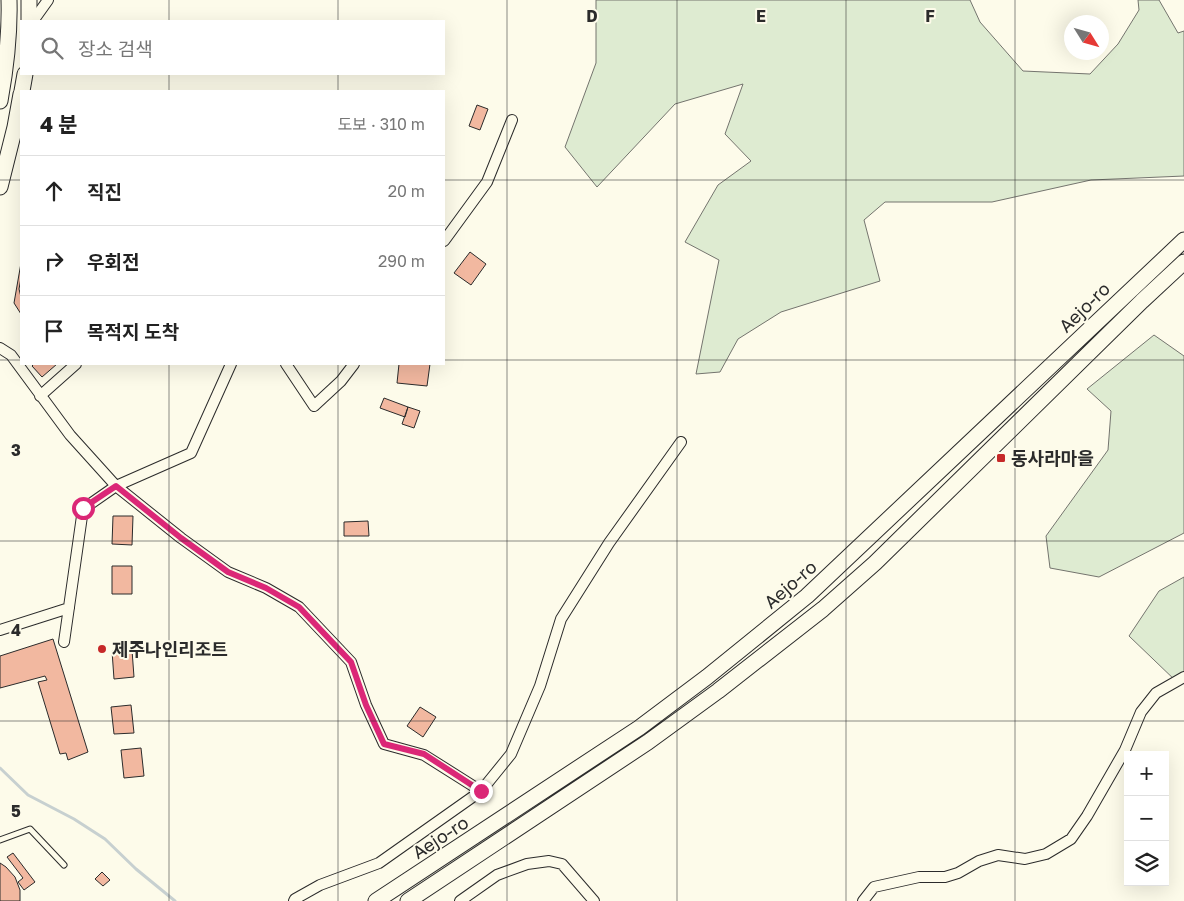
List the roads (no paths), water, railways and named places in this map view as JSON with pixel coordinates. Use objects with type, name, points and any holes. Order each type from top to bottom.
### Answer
[{"type":"street","points":[[0,101],[6,67],[10,17],[9,0]]},
{"type":"street","points":[[29,0],[29,20]]},
{"type":"street","points":[[35,20],[48,0]]},
{"type":"street","points":[[21,90],[25,75]]},
{"type":"street","points":[[0,187],[15,127],[20,98]]},
{"type":"street","points":[[445,240],[487,182],[512,120]]},
{"type":"street","name":"Aejo-ro","points":[[376,901],[639,728],[707,677],[808,596],[1131,288],[1184,240]]},
{"type":"street","name":"Aejo-ro","points":[[408,901],[648,742],[747,669],[823,608],[874,562],[1184,262]]},
{"type":"street","points":[[0,348],[11,355],[70,435],[116,486],[181,538],[228,572],[266,588],[299,607],[351,662],[366,705],[384,744],[424,754],[481,791]]},
{"type":"street","points":[[40,396],[75,365]]},
{"type":"street","points":[[64,642],[83,508],[116,486],[191,453],[231,365]]},
{"type":"street","points":[[287,365],[314,406],[342,381],[353,365]]},
{"type":"street","points":[[294,901],[320,885],[379,863],[481,791],[511,754],[540,686],[561,619],[609,543],[681,442]]},
{"type":"street","points":[[0,630],[69,608]]},
{"type":"street","points":[[863,901],[874,888],[919,877],[946,877],[958,873],[979,861],[998,855],[1025,859],[1046,854],[1071,839],[1087,816],[1125,750],[1141,712],[1156,693],[1184,677]]},
{"type":"street","points":[[460,901],[497,876],[526,864],[549,861],[562,864],[594,901]]},
{"type":"lane","points":[[0,840],[30,829],[64,865]]},
{"type":"waterway","points":[[0,768],[28,795],[74,819],[105,839],[136,869],[175,901]]},
{"type":"place","name":"동사라마을","points":[[1001,458]]},
{"type":"place","name":"제주나인리조트","points":[[102,649]]}]
